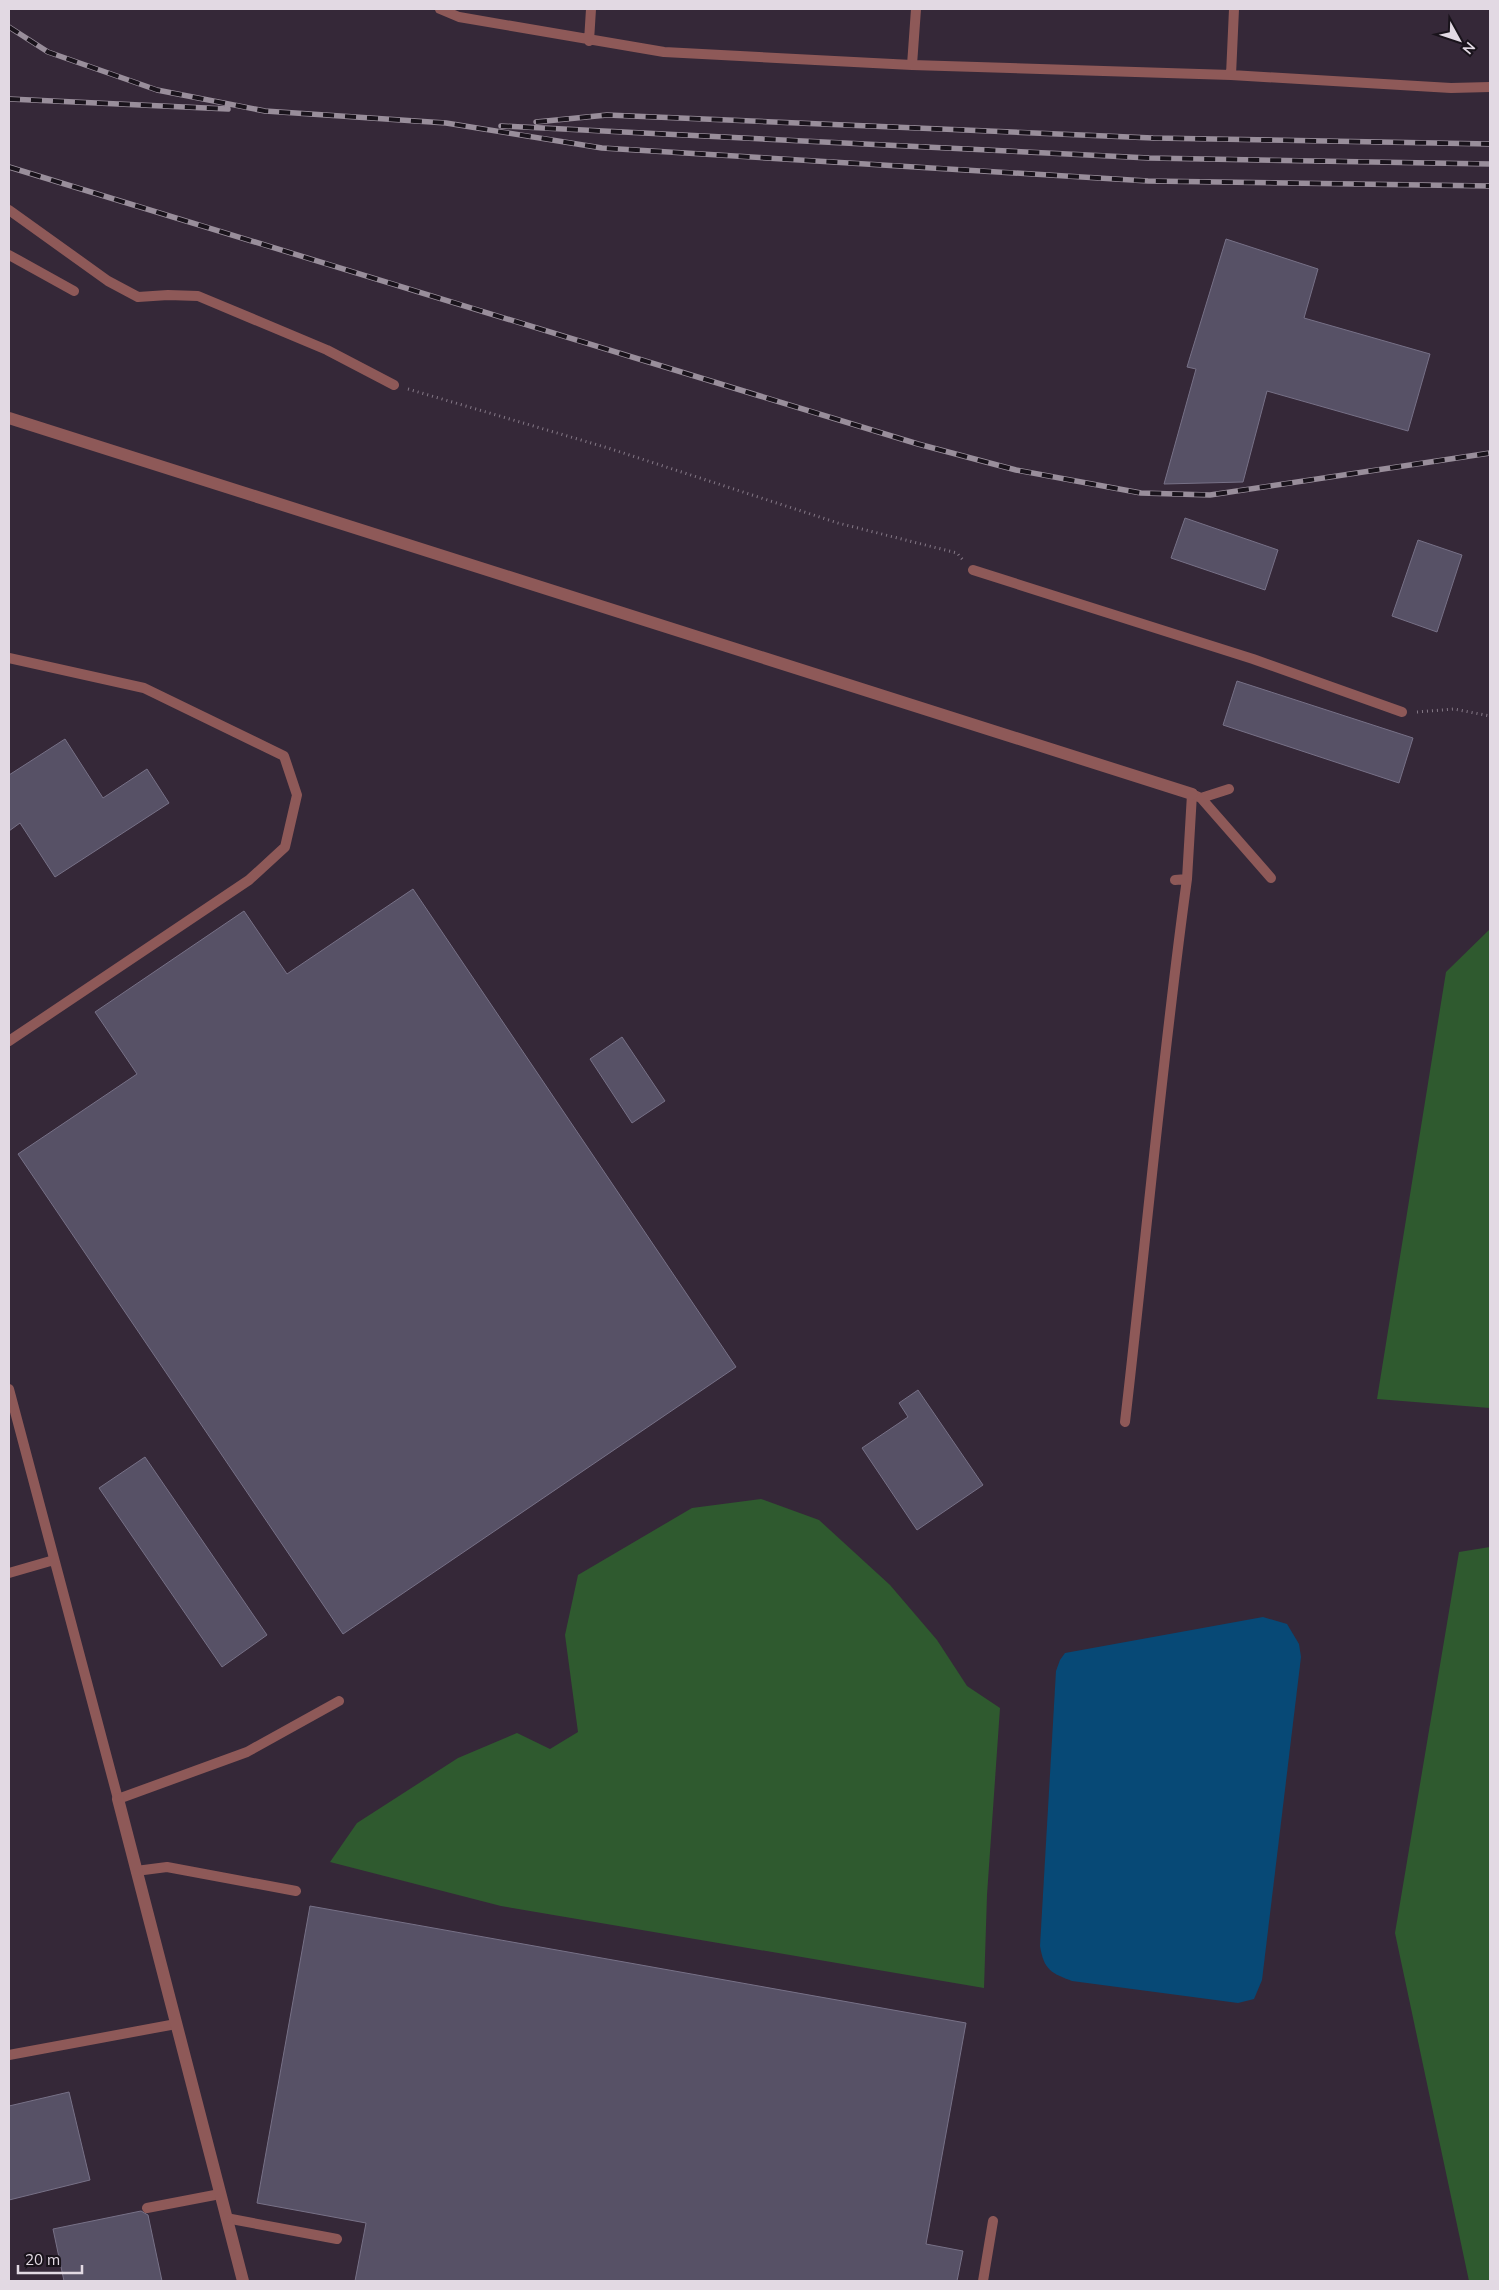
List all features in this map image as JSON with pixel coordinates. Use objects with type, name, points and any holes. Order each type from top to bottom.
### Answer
[{"type":"street","points":[[9,418],[1197,796]]},
{"type":"street","points":[[118,1799],[243,2281]]},
{"type":"lane","points":[[440,9],[459,17],[589,41],[664,52],[912,65],[1231,75],[1451,88],[1490,87]]},
{"type":"lane","points":[[589,41],[591,9]]},
{"type":"lane","points":[[912,65],[916,9]]},
{"type":"lane","points":[[1231,75],[1234,9]]},
{"type":"lane","points":[[9,210],[108,282],[138,297],[168,294],[198,296],[327,350],[394,385]]},
{"type":"lane","points":[[9,255],[74,291]]},
{"type":"lane","points":[[973,570],[1253,659],[1402,712]]},
{"type":"lane","points":[[9,658],[144,688],[284,756],[297,795],[286,847],[249,880],[9,1042]]},
{"type":"lane","points":[[1197,796],[1229,789]]},
{"type":"lane","points":[[1197,796],[1271,878]]},
{"type":"lane","points":[[1125,1422],[1146,1242],[1170,1005],[1197,796]]},
{"type":"lane","points":[[1176,880],[1187,879]]},
{"type":"lane","points":[[9,1388],[118,1799],[247,1752],[338,1701]]},
{"type":"lane","points":[[9,1574],[54,1560]]},
{"type":"lane","points":[[136,1871],[168,1867],[296,1891]]},
{"type":"lane","points":[[9,2054],[176,2024]]},
{"type":"lane","points":[[147,2208],[220,2194]]},
{"type":"lane","points":[[226,2218],[337,2239]]},
{"type":"lane","points":[[983,2281],[994,2220]]},
{"type":"path","points":[[394,385],[608,448],[838,523],[957,553],[973,570]]},
{"type":"path","points":[[1402,712],[1454,709],[1490,716]]},
{"type":"green space","points":[[1490,929],[1490,1408],[1377,1399],[1446,972]]},
{"type":"green space","points":[[761,1499],[819,1520],[890,1585],[937,1640],[967,1686],[1000,1708],[987,1895],[984,1988],[501,1906],[330,1862],[357,1823],[458,1758],[517,1733],[550,1749],[578,1732],[565,1635],[578,1575],[692,1508]]},
{"type":"green space","points":[[1490,1547],[1490,2281],[1469,2281],[1395,1933],[1459,1552]]},
{"type":"water","points":[[1263,1617],[1287,1624],[1299,1644],[1301,1657],[1262,1980],[1254,1999],[1238,2003],[1072,1981],[1059,1976],[1046,1966],[1040,1946],[1056,1671],[1060,1660],[1065,1653]]},
{"type":"building","points":[[1226,239],[1318,269],[1304,318],[1430,354],[1408,431],[1267,391],[1243,482],[1164,484],[1196,369],[1187,367]]},
{"type":"building","points":[[1185,518],[1278,550],[1265,590],[1171,558]]},
{"type":"building","points":[[1418,540],[1462,555],[1437,632],[1392,616]]},
{"type":"building","points":[[1237,681],[1413,738],[1399,783],[1223,725]]},
{"type":"building","points":[[65,739],[103,798],[147,769],[169,803],[55,877],[20,823],[9,831],[9,775]]},
{"type":"building","points":[[413,889],[736,1367],[343,1634],[18,1154],[137,1074],[95,1012],[244,911],[287,974]]},
{"type":"building","points":[[622,1037],[665,1101],[632,1123],[590,1059]]},
{"type":"building","points":[[918,1390],[983,1485],[917,1530],[862,1448],[908,1417],[899,1403]]},
{"type":"building","points":[[145,1457],[267,1635],[222,1667],[99,1488]]},
{"type":"building","points":[[310,1906],[966,2023],[926,2244],[963,2251],[957,2281],[355,2281],[366,2223],[257,2203]]},
{"type":"building","points":[[69,2092],[90,2180],[9,2200],[9,2106]]},
{"type":"building","points":[[141,2211],[148,2215],[162,2281],[64,2281],[53,2229]]},
{"type":"railway","points":[[9,27],[48,52],[157,90],[265,111],[446,123],[602,148],[1148,181],[1490,186]]},
{"type":"railway","points":[[9,99],[228,109]]},
{"type":"railway","points":[[536,122],[607,115],[1153,138],[1490,144]]},
{"type":"railway","points":[[501,126],[1149,158],[1490,164]]},
{"type":"railway","points":[[9,167],[918,444],[1016,470],[1141,493],[1210,495],[1490,453]]}]
